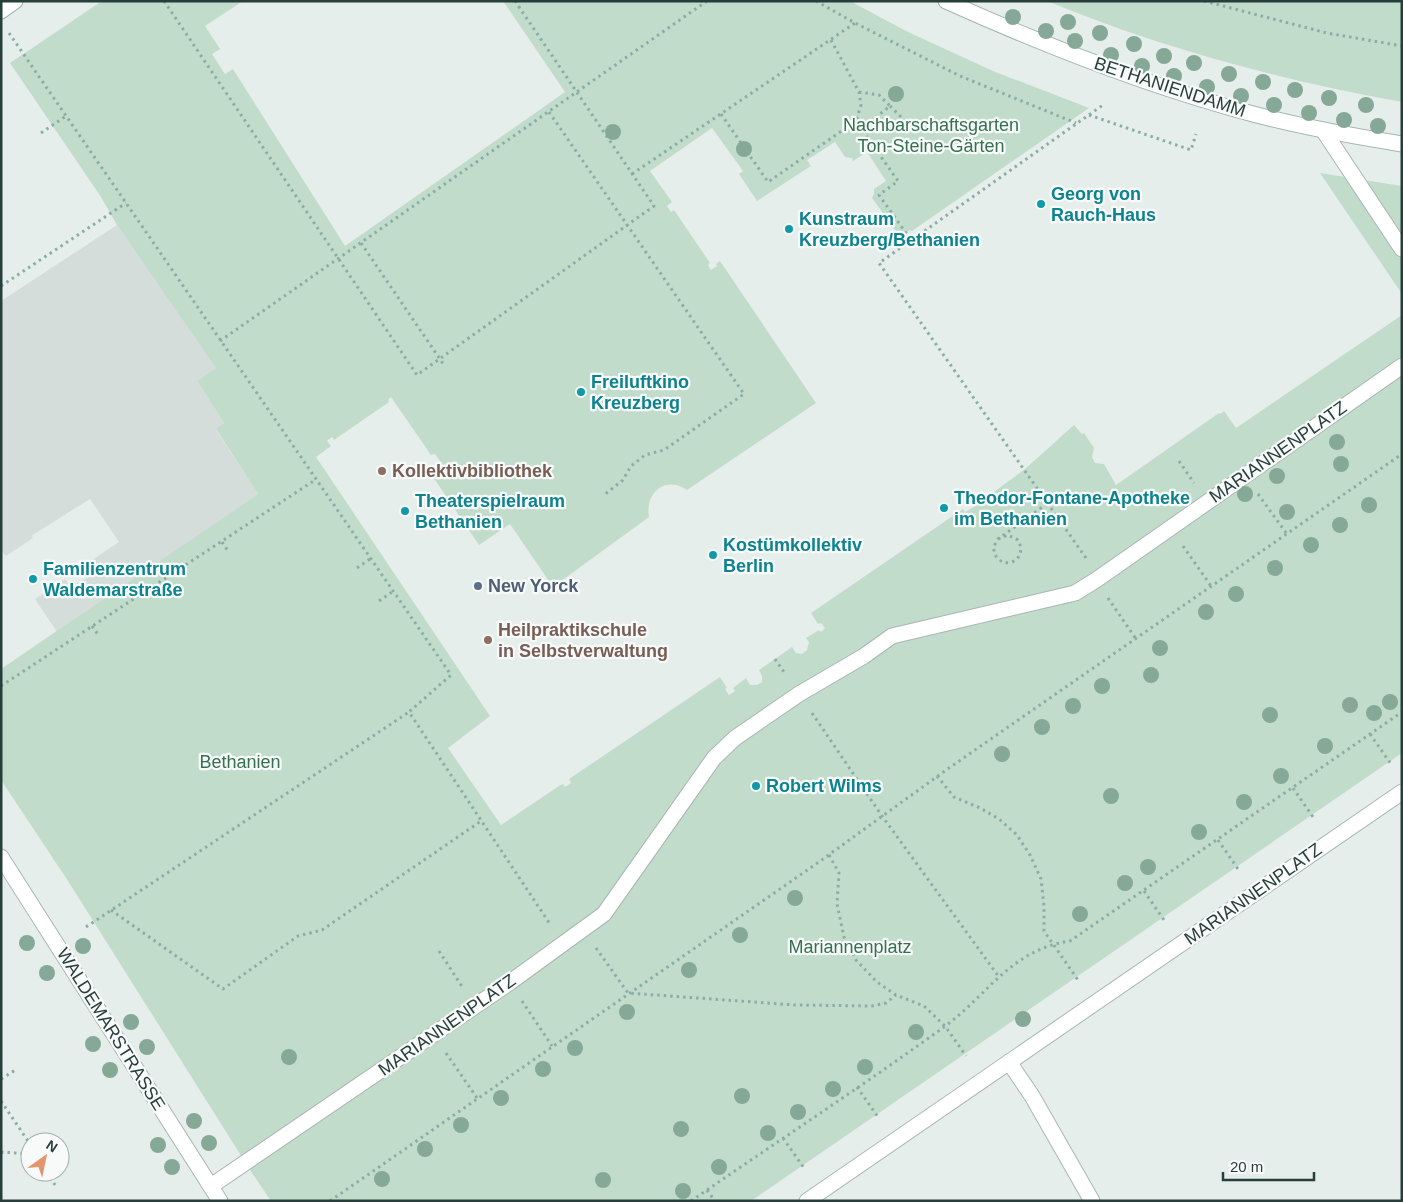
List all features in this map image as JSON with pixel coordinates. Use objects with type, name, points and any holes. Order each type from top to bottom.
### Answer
[{"type":"street","points":[[1,11],[15,1]]},
{"type":"street","name":"BETHANIENDAMM","points":[[946,1],[1055,48],[1137,79],[1254,114],[1323,130],[1402,144]]},
{"type":"street","points":[[1323,130],[1402,249]]},
{"type":"street","name":"MARIANNENPLATZ","points":[[211,1186],[474,1005],[509,983],[604,914],[714,758],[734,738],[799,694],[864,656],[892,636],[1075,593],[1402,366]]},
{"type":"street","name":"MARIANNENPLATZ","points":[[807,1201],[1402,792]]},
{"type":"street","name":"WALDEMARSTRASSE","points":[[1,857],[220,1201]]},
{"type":"street","points":[[1010,1062],[1032,1096],[1092,1201]]},
{"type":"path","points":[[164,1],[418,375],[654,206],[515,1]]},
{"type":"path","points":[[220,342],[707,1]]},
{"type":"path","points":[[816,1],[960,76],[1077,123]]},
{"type":"path","points":[[1204,1],[1328,33],[1402,46]]},
{"type":"path","points":[[632,174],[855,23]]},
{"type":"path","points":[[6,27],[220,342],[451,675],[409,712],[86,928]]},
{"type":"path","points":[[720,114],[768,182],[856,121],[861,105],[859,92],[831,40]]},
{"type":"path","points":[[859,92],[879,95],[907,123],[921,126],[944,121],[956,124]]},
{"type":"path","points":[[1096,580],[1089,563],[1048,502],[879,263],[1102,105]]},
{"type":"path","points":[[861,129],[890,106]]},
{"type":"path","points":[[549,112],[744,394],[664,450],[645,455],[631,466],[623,480],[604,495]]},
{"type":"path","points":[[1088,115],[1191,150],[1196,134]]},
{"type":"path","points":[[41,132],[66,116]]},
{"type":"path","points":[[856,121],[898,181],[879,195],[911,240]]},
{"type":"path","points":[[1,286],[126,203]]},
{"type":"path","points":[[361,243],[444,365]]},
{"type":"path","points":[[330,1201],[829,855],[937,776],[1402,454]]},
{"type":"path","points":[[1,686],[315,480]]},
{"type":"path","points":[[1256,493],[1287,534]]},
{"type":"path","points":[[998,539],[1008,535],[1018,540],[1021,553],[1016,560],[1007,563],[1002,562],[995,557],[994,546],[998,539],[1048,502]]},
{"type":"path","points":[[222,542],[228,551]]},
{"type":"path","points":[[1183,546],[1211,586]]},
{"type":"path","points":[[357,568],[370,559]]},
{"type":"path","points":[[379,601],[392,592]]},
{"type":"path","points":[[1108,598],[1136,639]]},
{"type":"path","points":[[92,626],[99,636]]},
{"type":"path","points":[[409,712],[563,943]]},
{"type":"path","points":[[691,1201],[945,1026],[999,977],[1033,952],[1053,944],[1070,941],[1402,712]]},
{"type":"path","points":[[1370,734],[1391,764]]},
{"type":"path","points":[[843,759],[999,977]]},
{"type":"path","points":[[937,776],[954,797],[980,808],[999,819],[1017,835],[1030,855],[1041,879],[1044,931],[1078,980]]},
{"type":"path","points":[[1293,788],[1313,818]]},
{"type":"path","points":[[111,910],[223,989],[298,936],[322,930],[481,821]]},
{"type":"path","points":[[1218,840],[1238,869]]},
{"type":"path","points":[[829,855],[839,873],[837,904],[844,936],[856,960],[877,982],[896,995],[924,1006],[945,1026],[966,1056]]},
{"type":"path","points":[[1144,891],[1164,920]]},
{"type":"path","points":[[595,946],[628,993]]},
{"type":"path","points":[[439,951],[474,1005]]},
{"type":"path","points":[[628,993],[795,1005],[872,1006],[886,1003],[896,995]]},
{"type":"path","points":[[520,999],[552,1046]]},
{"type":"path","points":[[445,1051],[477,1098]]},
{"type":"path","points":[[1,1079],[17,1069]]},
{"type":"path","points":[[857,1086],[878,1117]]},
{"type":"path","points":[[1,1100],[22,1132]]},
{"type":"path","points":[[783,1138],[804,1168]]},
{"type":"path","points":[[1,1152],[20,1153]]},
{"type":"path","points":[[707,1190],[714,1201]]},
{"type":"shaded area","points":[[117,225],[217,368],[197,381],[224,423],[216,430],[258,494],[57,632],[35,599],[65,579],[68,583],[73,580],[76,584],[88,577],[85,572],[90,569],[86,564],[119,542],[90,499],[31,536],[33,538],[6,556],[1,550],[1,301]]},
{"type":"green space","name":"Bethanien","points":[[102,1],[243,1],[205,26],[220,49],[212,54],[225,74],[233,69],[345,246],[565,92],[503,1],[850,1],[906,31],[993,71],[1089,108],[912,231],[910,230],[900,237],[872,198],[874,189],[886,181],[867,152],[853,161],[852,158],[845,157],[835,142],[807,160],[811,166],[757,201],[739,174],[743,171],[712,128],[650,171],[672,202],[667,206],[671,212],[674,210],[710,263],[708,265],[711,270],[720,261],[816,403],[687,490],[671,485],[658,489],[650,501],[649,517],[553,587],[510,524],[479,545],[431,474],[443,465],[435,454],[431,455],[391,397],[388,400],[389,402],[334,440],[332,437],[327,441],[331,446],[316,457],[490,716],[448,748],[501,825],[559,786],[563,784],[565,787],[571,783],[569,779],[720,677],[729,695],[735,691],[733,688],[746,678],[750,685],[757,685],[762,682],[759,670],[792,647],[796,653],[802,654],[807,650],[809,642],[806,638],[819,630],[821,632],[825,628],[821,623],[818,624],[811,613],[963,509],[965,512],[972,508],[1025,469],[1074,425],[1082,434],[1084,433],[1094,448],[1092,457],[1095,463],[1104,464],[1116,485],[1219,413],[1224,411],[1236,428],[1402,315],[1402,753],[751,1201],[271,1201],[68,881],[1,780],[1,669],[258,494],[216,429],[224,423],[197,381],[216,368],[117,225],[101,197],[10,63]]},
{"type":"green space","points":[[1047,1],[1402,1],[1402,102],[1311,84],[1222,61],[1133,34]]},
{"type":"green space","points":[[1320,173],[1402,186],[1402,294]]},
{"type":"place","name":"Georg von Rauch-Haus","points":[[1041,204]]},
{"type":"place","name":"Kunstraum Kreuzberg/Bethanien","points":[[789,229]]},
{"type":"place","name":"Freiluftkino Kreuzberg","points":[[581,392]]},
{"type":"place","name":"Kollektivbibliothek","points":[[382,471]]},
{"type":"place","name":"Theodor-Fontane-Apotheke im Bethanien","points":[[944,508]]},
{"type":"place","name":"Theaterspielraum Bethanien","points":[[405,511]]},
{"type":"place","name":"Kostümkollektiv Berlin","points":[[713,555]]},
{"type":"place","name":"Familienzentrum Waldemarstraße","points":[[33,579]]},
{"type":"place","name":"New Yorck","points":[[478,586]]},
{"type":"place","name":"Heilpraktikschule in Selbstverwaltung","points":[[488,640]]},
{"type":"place","name":"Robert Wilms","points":[[756,786]]},
{"type":"park label","name":"Nachbarschaftsgarten Ton-Steine-Gärten","points":[[931,135]]},
{"type":"park label","name":"Mariannenplatz","points":[[850,947]]}]
